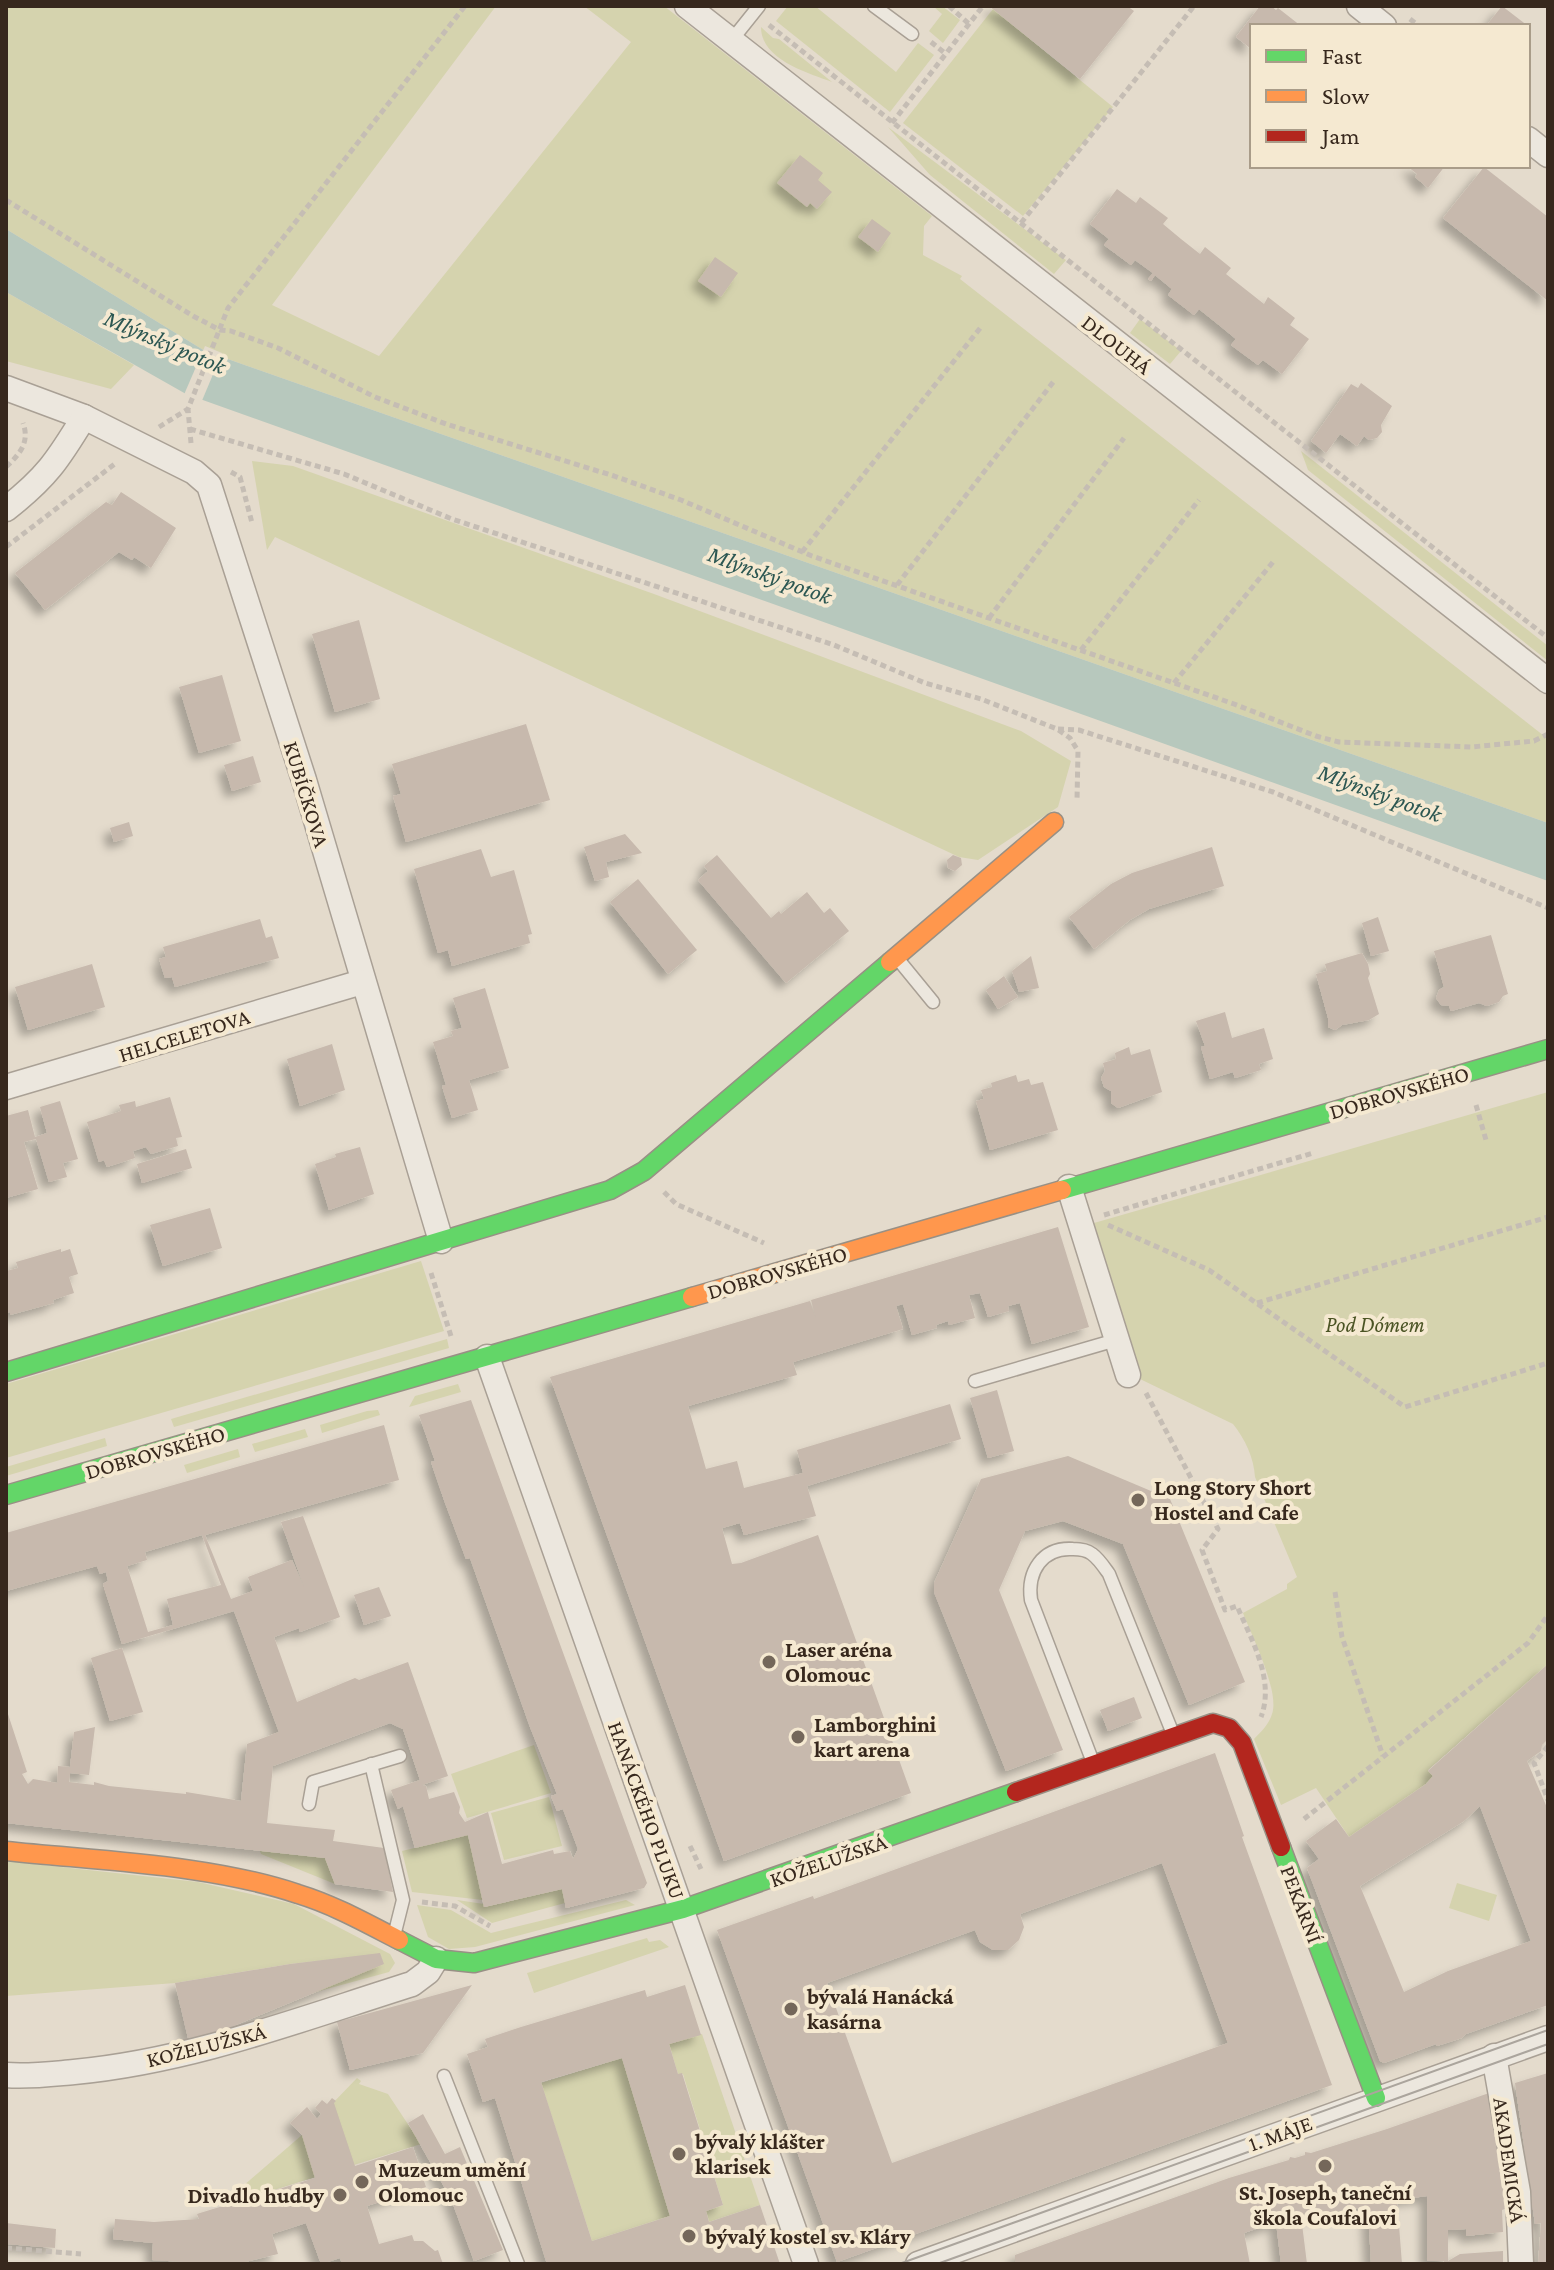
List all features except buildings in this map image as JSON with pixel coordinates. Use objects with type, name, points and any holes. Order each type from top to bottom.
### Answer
[{"type":"street","name":"DLOUHÁ","points":[[687,6],[1548,681]]},
{"type":"street","points":[[1359,6],[1382,24]]},
{"type":"street","points":[[1530,141],[1548,155]]},
{"type":"street","name":"KUBÍČKOVA","points":[[6,388],[84,417],[194,472],[209,485],[304,780],[441,1241]]},
{"type":"street","points":[[6,509],[52,468],[84,417]]},
{"type":"street","points":[[6,1372],[610,1190],[644,1171],[1054,822]]},
{"type":"street","name":"HELCELETOVA","points":[[6,1087],[362,982]]},
{"type":"street","name":"DOBROVSKÉHO","points":[[6,1495],[1548,1049]]},
{"type":"street","points":[[1069,1187],[1128,1375]]},
{"type":"street","name":"HANÁCKÉHO PLUKU","points":[[487,1357],[806,2264]]},
{"type":"street","name":"KOŽELUŽSKÁ","points":[[6,1851],[209,1873],[297,1893],[436,1959],[460,1963],[488,1961],[683,1909],[1213,1723]]},
{"type":"street","name":"PEKÁRNÍ","points":[[1213,1723],[1229,1728],[1242,1743],[1376,2098]]},
{"type":"street","name":"KOŽELUŽSKÁ","points":[[6,2075],[99,2070],[175,2049],[215,2047],[412,1984],[428,1972],[436,1959]]},
{"type":"street","name":"1. MÁJE","points":[[918,2264],[953,2257],[1013,2228],[1548,2038]]},
{"type":"street","name":"AKADEMICKÁ","points":[[1494,2056],[1518,2192],[1521,2264]]},
{"type":"lane","points":[[731,41],[759,6]]},
{"type":"lane","points":[[874,6],[912,34]]},
{"type":"lane","points":[[895,956],[933,1002]]},
{"type":"lane","points":[[975,1381],[1116,1340]]},
{"type":"lane","points":[[1094,1766],[1031,1600],[1029,1586],[1039,1561],[1063,1549],[1090,1552],[1109,1574],[1174,1737]]},
{"type":"lane","points":[[309,1804],[313,1782],[400,1756]]},
{"type":"lane","points":[[371,1764],[403,1900],[394,1937]]},
{"type":"lane","points":[[444,2076],[518,2264]]},
{"type":"path","points":[[192,450],[188,409],[228,308],[465,6]]},
{"type":"path","points":[[949,6],[969,24]]},
{"type":"path","points":[[892,123],[983,6]]},
{"type":"path","points":[[1021,223],[1194,6]]},
{"type":"path","points":[[764,22],[1548,638]]},
{"type":"path","points":[[932,43],[946,54]]},
{"type":"path","points":[[6,200],[220,330],[278,348],[375,397],[432,419],[681,500],[802,552],[1316,736],[1339,742],[1471,747],[1534,741],[1548,734]]},
{"type":"path","points":[[802,552],[981,327]]},
{"type":"path","points":[[897,585],[1054,381]]},
{"type":"path","points":[[148,434],[188,409]]},
{"type":"path","points":[[6,467],[20,453],[26,438],[20,418]]},
{"type":"path","points":[[190,429],[344,474],[452,519],[834,645],[925,683],[981,699],[1057,729],[1070,738],[1078,751],[1079,767],[1076,806],[1054,822]]},
{"type":"path","points":[[26,438],[39,440]]},
{"type":"path","points":[[989,618],[1124,438]]},
{"type":"path","points":[[6,547],[118,462]]},
{"type":"path","points":[[1080,650],[1199,500]]},
{"type":"path","points":[[1174,683],[1273,562]]},
{"type":"path","points":[[1057,729],[1079,730],[1273,792],[1548,908]]},
{"type":"path","points":[[1476,1105],[1486,1140]]},
{"type":"path","points":[[644,1171],[676,1204],[765,1244]]},
{"type":"path","points":[[1257,1304],[1548,1217]]},
{"type":"path","points":[[1093,1218],[1209,1270],[1405,1407],[1548,1363]]},
{"type":"path","points":[[430,1270],[455,1345]]},
{"type":"path","points":[[1128,1375],[1144,1388],[1216,1524],[1218,1529],[1202,1550],[1225,1610],[1237,1606],[1264,1674]]},
{"type":"path","points":[[1335,1592],[1342,1637],[1383,1756]]},
{"type":"path","points":[[1278,1840],[1528,1643],[1548,1615]]},
{"type":"path","points":[[1548,1746],[1534,1763],[1548,1800]]},
{"type":"path","points":[[403,1900],[455,1906],[491,1927]]},
{"type":"path","points":[[6,2248],[81,2254]]},
{"type":"green space","points":[[6,6],[496,6],[272,305],[379,356],[631,42],[584,6],[664,6],[932,216],[924,226],[923,255],[962,276],[960,279],[1548,739],[1548,823],[205,351],[6,229]]},
{"type":"green space","points":[[788,6],[815,6],[896,72],[918,43],[934,55],[890,112],[776,21]]},
{"type":"green space","points":[[933,6],[942,6],[960,20],[943,43],[929,31],[942,14]]},
{"type":"green space","points":[[993,9],[1113,107],[1023,216],[903,123]]},
{"type":"green space","points":[[761,27],[832,82],[777,57],[763,38]]},
{"type":"green space","points":[[888,127],[1066,260],[1054,274],[930,175]]},
{"type":"green space","points":[[6,292],[134,365],[111,389],[6,361]]},
{"type":"green space","points":[[1140,319],[1181,351],[1170,364],[1130,333]]},
{"type":"green space","points":[[1301,451],[1548,646],[1548,661],[1308,470]]},
{"type":"green space","points":[[252,461],[293,466],[654,594],[1021,731],[1071,761],[1058,807],[978,860],[959,857],[275,537],[267,550]]},
{"type":"green space","name":"Pod Dómem","points":[[1548,1092],[1548,1664],[1428,1770],[1433,1776],[1426,1784],[1349,1837],[1316,1788],[1281,1805],[1254,1739],[1272,1714],[1272,1692],[1243,1613],[1287,1589],[1287,1584],[1297,1577],[1255,1477],[1248,1449],[1233,1424],[1140,1379],[1094,1223]]},
{"type":"green space","points":[[421,1261],[444,1331],[6,1458],[6,1384]]},
{"type":"green space","points":[[447,1339],[449,1348],[174,1427],[171,1419]]},
{"type":"green space","points":[[458,1384],[461,1392],[409,1407],[415,1396]]},
{"type":"green space","points":[[378,1410],[380,1415],[322,1433],[320,1425]]},
{"type":"green space","points":[[305,1429],[308,1437],[255,1452],[252,1444]]},
{"type":"green space","points":[[105,1438],[107,1446],[6,1476],[6,1467]]},
{"type":"green space","points":[[238,1449],[240,1457],[187,1473],[184,1465]]},
{"type":"green space","points":[[534,1745],[551,1793],[467,1818],[451,1774]]},
{"type":"green space","points":[[549,1797],[562,1846],[504,1860],[491,1813]]},
{"type":"green space","points":[[465,1822],[483,1900],[412,1892],[402,1851],[463,1836]]},
{"type":"green space","points":[[260,1851],[325,1858],[335,1884],[261,1854]]},
{"type":"green space","points":[[6,1861],[198,1882],[294,1904],[390,1954],[395,1963],[389,1972],[312,1993],[383,1963],[380,1954],[290,1964],[175,1983],[6,1996]]},
{"type":"green space","points":[[1457,1883],[1497,1895],[1489,1921],[1449,1908]]},
{"type":"green space","points":[[562,1889],[565,1903],[492,1923],[457,1900],[484,1904],[485,1907]]},
{"type":"green space","points":[[626,1900],[635,1905],[475,1947],[449,1949],[428,1937],[417,1905],[451,1910],[491,1933]]},
{"type":"green space","points":[[647,1938],[649,1942],[660,1940],[669,1947],[534,1993],[527,1973]]},
{"type":"green space","points":[[702,2034],[760,2205],[709,2222],[706,2211],[723,2205],[683,2074],[678,2074],[669,2044]]},
{"type":"green space","points":[[622,2058],[670,2216],[592,2241],[541,2083]]},
{"type":"green space","points":[[357,2078],[361,2081],[359,2084],[388,2094],[421,2144],[239,2201],[236,2192],[302,2135]]},
{"type":"water","name":"Mlýnský potok","points":[[6,229],[205,351],[1548,823],[1548,881],[186,394],[6,292]]},
{"type":"pier","points":[[205,346],[222,353],[201,403],[183,397]]},
{"type":"tram line","points":[[899,2264],[1548,2030]]},
{"type":"tram line","points":[[937,2264],[1548,2044]]},
{"type":"traffic: fast","points":[[6,1372],[610,1190],[644,1171],[890,962]]},
{"type":"traffic: fast","points":[[1062,1190],[1548,1049]]},
{"type":"traffic: fast","points":[[6,1495],[692,1297]]},
{"type":"traffic: fast","points":[[399,1940],[436,1959],[474,1963],[683,1909],[1016,1792]]},
{"type":"traffic: fast","points":[[1281,1847],[1376,2098]]},
{"type":"traffic: slow","points":[[890,962],[1054,822]]},
{"type":"traffic: slow","points":[[692,1297],[1062,1190]]},
{"type":"traffic: slow","points":[[6,1851],[154,1865],[264,1884],[324,1903],[399,1940]]},
{"type":"traffic: jam","points":[[1016,1792],[1213,1723],[1229,1728],[1242,1743],[1281,1847]]},
{"type":"place","name":"Long Story Short Hostel and Cafe","points":[[1138,1500]]},
{"type":"place","name":"Laser aréna Olomouc","points":[[769,1662]]},
{"type":"place","name":"Lamborghini kart arena","points":[[798,1737]]},
{"type":"place","name":"bývalá Hanácká kasárna","points":[[791,2009]]},
{"type":"place","name":"bývalý klášter klarisek","points":[[679,2154]]},
{"type":"place","name":"St. Joseph, taneční škola Coufalovi","points":[[1325,2166]]},
{"type":"place","name":"Muzeum umění Olomouc","points":[[362,2182]]},
{"type":"place","name":"Divadlo hudby","points":[[340,2195]]},
{"type":"place","name":"bývalý kostel sv. Kláry","points":[[689,2236]]}]
